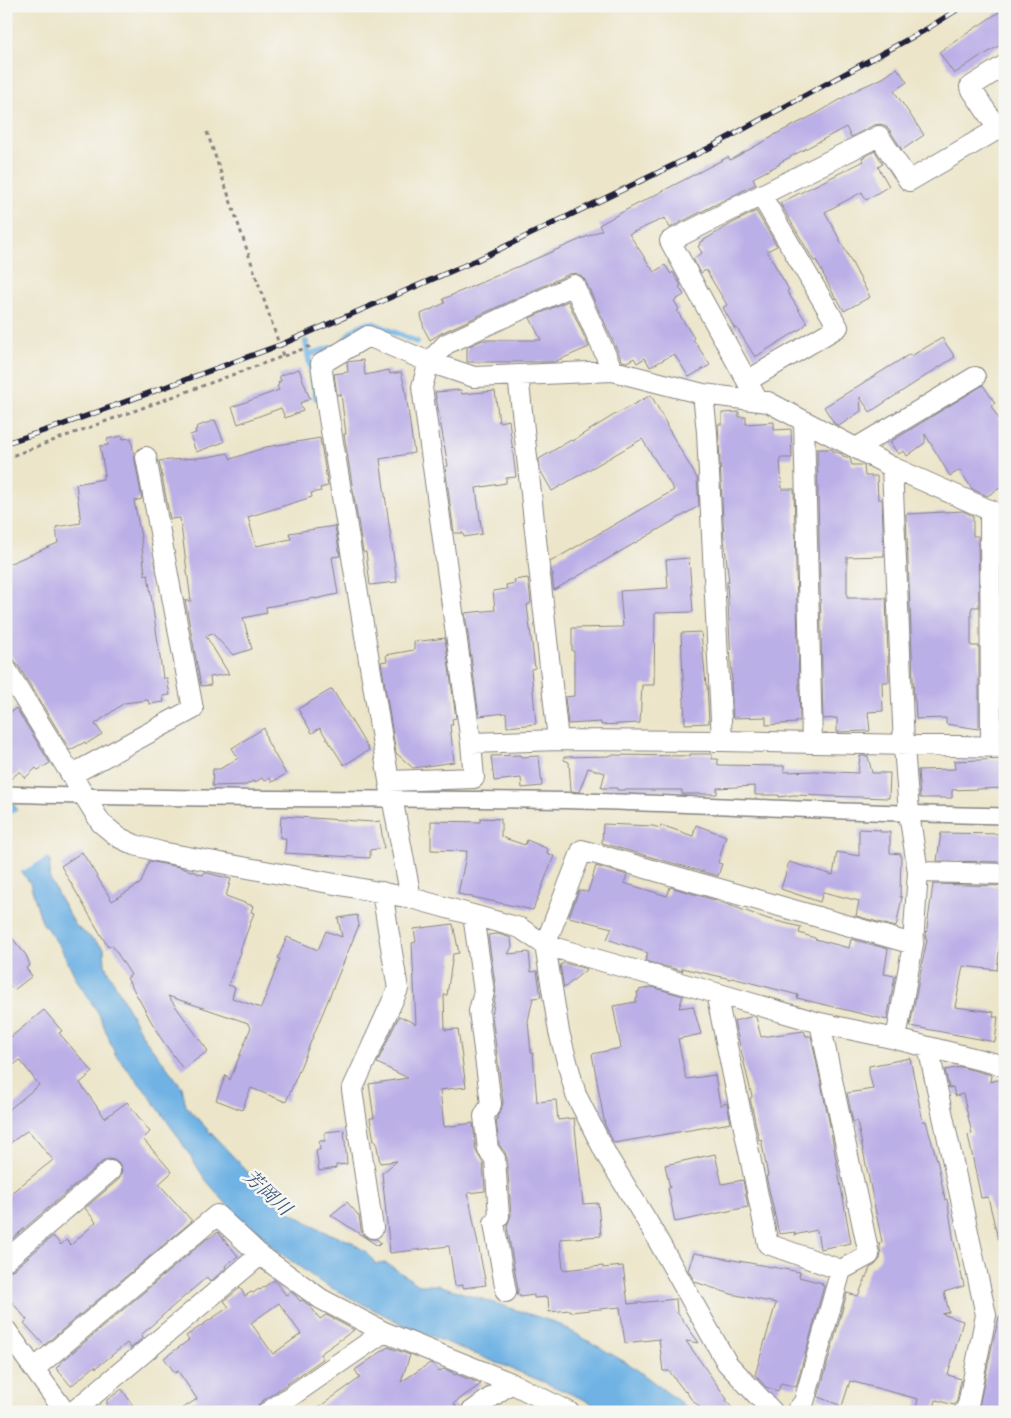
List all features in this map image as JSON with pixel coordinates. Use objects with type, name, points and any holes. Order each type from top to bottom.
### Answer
[{"type":"street","points":[[758,401],[670,241],[878,136],[909,182],[998,129],[970,87],[1005,65]]},
{"type":"street","points":[[747,381],[838,327],[761,195]]},
{"type":"street","points":[[391,790],[474,778],[472,743],[422,387],[429,362],[446,344],[574,285],[613,370]]},
{"type":"street","points":[[411,898],[391,790],[321,364],[368,336],[429,362],[474,377],[613,370],[703,394],[768,402],[892,467],[998,514],[998,747],[722,741],[558,740],[472,743]]},
{"type":"street","points":[[518,375],[558,740]]},
{"type":"street","points":[[856,448],[975,377]]},
{"type":"street","points":[[703,394],[707,432],[722,741]]},
{"type":"street","points":[[804,421],[812,743]]},
{"type":"street","points":[[71,775],[193,709],[146,458]]},
{"type":"street","points":[[892,467],[904,746],[909,813],[918,872],[913,944],[896,1039]]},
{"type":"street","points":[[6,669],[101,823],[118,838],[171,853],[411,898],[520,928],[545,945],[820,1023],[896,1039],[1005,1066]]},
{"type":"street","points":[[10,794],[84,796],[391,790],[594,802],[1005,816]]},
{"type":"street","points":[[773,1412],[727,1363],[647,1221],[607,1156],[576,1095],[558,1032],[545,945],[582,850],[913,944]]},
{"type":"street","points":[[918,872],[1005,874]]},
{"type":"street","points":[[373,1228],[352,1090],[398,989],[382,892]]},
{"type":"street","points":[[473,915],[484,992],[479,1011],[491,1104],[484,1116],[488,1149],[494,1159],[499,1216],[494,1223],[506,1292]]},
{"type":"street","points":[[716,993],[768,1244],[841,1270]]},
{"type":"street","points":[[796,1412],[804,1402],[841,1270],[868,1255],[820,1023]]},
{"type":"street","points":[[928,1047],[986,1315],[968,1406],[964,1412]]},
{"type":"street","points":[[6,1260],[110,1171]]},
{"type":"street","points":[[34,1369],[217,1214],[260,1255],[321,1299],[384,1332],[511,1383],[569,1412]]},
{"type":"street","points":[[73,1412],[260,1255]]},
{"type":"street","points":[[6,1330],[65,1412]]},
{"type":"street","points":[[268,1412],[384,1332]]},
{"type":"street","points":[[471,1412],[511,1383]]},
{"type":"path","points":[[207,132],[284,356]]},
{"type":"path","points":[[6,458],[313,345]]},
{"type":"water","points":[[6,796],[15,806],[50,861],[49,877],[76,926],[104,948],[105,965],[142,1035],[182,1087],[186,1106],[281,1207],[327,1233],[350,1241],[367,1253],[376,1264],[386,1263],[419,1285],[438,1285],[557,1323],[632,1366],[693,1412],[606,1412],[585,1400],[539,1380],[404,1325],[322,1283],[276,1250],[242,1222],[205,1179],[148,1094],[115,1054],[99,1014],[79,984],[61,948],[42,922],[30,883],[6,851]]},
{"type":"pier","points":[[20,809],[50,856],[19,873],[6,855],[6,817]]},
{"type":"building","points":[[1005,8],[1005,42],[983,54],[954,74],[939,52]]},
{"type":"building","points":[[897,68],[907,82],[894,91],[924,135],[902,150],[889,129],[884,125],[874,125],[851,137],[846,127],[753,178],[756,184],[670,228],[665,218],[629,234],[654,272],[665,265],[671,274],[673,272],[684,295],[674,301],[679,309],[677,311],[710,365],[689,377],[674,354],[650,367],[645,358],[637,363],[634,358],[627,362],[622,361],[585,280],[576,273],[569,274],[441,333],[430,340],[424,329],[421,314],[445,303],[443,299],[602,230],[599,225],[626,210],[728,157],[730,160],[858,89],[883,78]]},
{"type":"building","points":[[875,151],[883,164],[878,167],[889,186],[866,200],[862,192],[825,212],[870,297],[844,311],[816,260],[814,261],[780,203],[864,161],[862,158]]},
{"type":"building","points":[[756,211],[777,246],[767,251],[789,290],[787,291],[807,323],[755,357],[723,308],[727,305],[706,270],[701,273],[693,259],[702,253],[698,246],[700,245],[699,243]]},
{"type":"building","points":[[568,301],[589,347],[554,362],[467,362],[467,347],[483,340],[541,340],[530,318]]},
{"type":"building","points":[[942,338],[955,357],[870,412],[860,397],[861,411],[839,426],[834,423],[824,407],[910,354],[911,356]]},
{"type":"building","points":[[363,360],[365,375],[389,370],[390,374],[401,372],[405,387],[414,453],[380,459],[397,582],[370,585],[366,552],[363,552],[344,434],[346,434],[341,394],[337,395],[334,374],[348,372],[347,362]]},
{"type":"building","points":[[299,369],[310,399],[300,403],[303,411],[285,418],[281,408],[238,424],[232,407],[279,390],[277,386],[279,385],[278,382],[281,381],[279,376]]},
{"type":"building","points":[[983,385],[995,403],[991,406],[1005,429],[1005,485],[987,496],[972,489],[960,470],[950,476],[925,434],[925,443],[907,456],[904,451],[898,454],[890,442]]},
{"type":"building","points":[[461,390],[462,394],[495,391],[499,422],[509,420],[516,477],[506,478],[506,483],[476,488],[482,534],[464,537],[463,533],[454,533],[445,467],[448,466],[435,392]]},
{"type":"building","points":[[651,395],[697,478],[699,506],[554,590],[552,575],[554,575],[551,571],[550,562],[674,490],[642,439],[552,491],[540,470],[539,459]]},
{"type":"building","points":[[739,412],[739,417],[746,417],[746,424],[774,422],[774,430],[791,429],[792,458],[780,458],[782,489],[794,489],[800,721],[796,721],[796,723],[766,725],[766,717],[733,718],[727,582],[729,582],[724,538],[718,424],[722,424],[722,413]]},
{"type":"building","points":[[215,420],[224,442],[196,452],[190,435],[196,433],[196,427]]},
{"type":"building","points":[[122,436],[123,439],[131,438],[142,499],[134,501],[141,537],[145,575],[148,574],[163,678],[167,678],[170,695],[163,696],[164,702],[149,704],[148,700],[124,703],[95,724],[102,734],[86,744],[85,742],[70,750],[6,648],[6,565],[58,543],[56,527],[81,523],[76,484],[103,479],[103,475],[105,475],[100,446],[108,445],[107,439]]},
{"type":"building","points":[[320,438],[328,486],[320,488],[321,491],[311,493],[312,497],[248,517],[256,546],[291,539],[289,533],[335,526],[340,556],[332,557],[338,594],[266,607],[267,613],[243,618],[252,649],[233,655],[212,633],[206,636],[229,674],[210,677],[211,685],[201,686],[185,601],[191,601],[180,518],[170,519],[159,461],[208,457],[228,453],[231,459],[266,447]]},
{"type":"building","points":[[817,449],[832,449],[850,458],[852,465],[864,466],[865,476],[877,476],[878,499],[882,499],[884,556],[847,557],[847,598],[886,598],[889,682],[882,682],[883,711],[868,712],[870,731],[837,732],[837,718],[823,719]]},
{"type":"building","points":[[963,511],[973,516],[973,536],[978,536],[979,607],[972,607],[971,611],[971,646],[979,646],[979,729],[946,724],[946,718],[916,719],[914,700],[906,514]]},
{"type":"building","points":[[1002,536],[1005,536],[1005,608],[1002,608]]},
{"type":"building","points":[[689,558],[693,612],[655,613],[654,685],[642,685],[640,723],[601,725],[601,722],[568,724],[565,697],[574,696],[572,628],[623,627],[620,591],[668,588],[666,560]]},
{"type":"building","points":[[528,578],[531,603],[527,605],[535,668],[531,669],[536,724],[507,727],[506,713],[479,716],[465,613],[495,610],[493,591],[507,589],[506,585],[515,583],[514,580]]},
{"type":"building","points":[[701,632],[709,723],[685,724],[681,633]]},
{"type":"building","points":[[445,638],[456,718],[452,719],[453,725],[450,725],[454,762],[413,768],[396,753],[381,662],[387,661],[386,655],[414,650],[414,642]]},
{"type":"building","points":[[1002,656],[1005,656],[1005,726],[1003,726]]},
{"type":"building","points":[[332,689],[369,750],[344,765],[320,728],[312,733],[298,709]]},
{"type":"building","points":[[16,708],[50,763],[38,770],[36,768],[25,778],[20,771],[6,783],[6,716]]},
{"type":"building","points":[[264,728],[267,741],[286,774],[272,782],[270,778],[264,781],[262,778],[246,785],[212,786],[213,769],[220,769],[238,758],[232,748]]},
{"type":"building","points":[[690,754],[712,754],[712,759],[718,759],[718,765],[784,766],[784,772],[858,773],[860,756],[868,756],[872,773],[890,773],[889,798],[755,795],[755,786],[717,788],[717,794],[682,794],[682,790],[617,790],[617,788],[601,788],[605,773],[588,768],[579,792],[571,791],[569,762],[564,760],[564,757],[609,755],[690,756]]},
{"type":"building","points":[[520,755],[521,757],[539,756],[542,786],[522,788],[521,778],[494,781],[491,756]]},
{"type":"building","points":[[1005,759],[1005,788],[952,790],[952,798],[920,798],[918,770],[955,769],[954,761]]},
{"type":"building","points":[[281,816],[380,821],[384,848],[370,850],[370,858],[285,853],[286,838],[280,838]]},
{"type":"building","points":[[481,818],[501,819],[501,837],[525,845],[527,840],[548,849],[547,853],[554,856],[533,910],[458,894],[467,851],[431,850],[431,821],[480,822]]},
{"type":"building","points":[[603,824],[653,826],[660,828],[661,825],[693,836],[696,825],[726,836],[718,863],[722,864],[718,876],[602,843]]},
{"type":"building","points":[[859,829],[890,832],[890,853],[901,854],[900,897],[902,897],[896,927],[856,916],[859,901],[823,892],[820,902],[781,889],[789,862],[833,875],[837,852],[859,856]]},
{"type":"building","points":[[941,833],[1005,834],[1005,862],[937,861]]},
{"type":"building","points":[[82,852],[112,901],[141,883],[149,861],[179,867],[203,875],[204,872],[231,879],[226,896],[253,906],[251,912],[254,913],[228,985],[235,987],[232,998],[261,1008],[287,937],[318,950],[326,931],[342,937],[338,918],[357,915],[359,925],[286,1102],[251,1088],[242,1110],[216,1100],[226,1075],[230,1080],[251,1027],[248,1023],[168,996],[208,1051],[183,1069],[160,1037],[127,978],[131,975],[112,945],[108,947],[61,866]]},
{"type":"building","points":[[596,866],[627,875],[624,883],[667,896],[670,887],[715,900],[768,919],[801,927],[799,933],[815,939],[849,948],[851,939],[888,949],[884,974],[895,976],[887,1020],[797,998],[798,995],[732,978],[682,968],[683,971],[645,961],[648,953],[607,939],[612,928],[569,917],[579,890],[588,892]]},
{"type":"building","points":[[933,884],[1005,886],[1005,935],[1001,936],[997,970],[963,966],[955,1007],[994,1012],[993,1017],[998,1017],[995,1042],[910,1026],[927,939],[925,939]]},
{"type":"building","points":[[453,924],[459,953],[453,954],[447,995],[444,995],[445,1030],[458,1029],[466,1087],[440,1090],[444,1127],[473,1123],[476,1151],[483,1163],[485,1191],[468,1193],[486,1285],[463,1288],[463,1285],[455,1286],[449,1246],[390,1253],[382,1173],[397,1161],[380,1163],[370,1118],[374,1118],[369,1084],[408,1078],[377,1063],[399,1016],[416,1024],[412,943],[416,942],[414,929]]},
{"type":"building","points":[[6,931],[26,955],[30,965],[26,968],[32,976],[14,990],[6,981]]},
{"type":"building","points":[[498,934],[511,938],[512,947],[508,954],[529,952],[531,972],[537,971],[541,997],[533,998],[528,1021],[537,1102],[556,1100],[558,1120],[574,1118],[583,1204],[598,1203],[601,1236],[560,1239],[563,1270],[623,1266],[628,1304],[676,1299],[677,1312],[699,1343],[686,1341],[727,1399],[726,1401],[736,1412],[705,1412],[691,1399],[669,1371],[663,1371],[659,1339],[625,1343],[620,1307],[549,1312],[548,1297],[534,1298],[534,1295],[520,1297],[520,1295],[517,1295],[518,1290],[507,1226],[511,1215],[507,1158],[499,1145],[496,1120],[498,1119],[497,1117],[503,1102],[492,1016],[496,991],[488,935]]},
{"type":"building","points":[[564,963],[587,969],[564,988],[560,965]]},
{"type":"building","points":[[652,987],[683,996],[679,1008],[693,1006],[701,1034],[678,1039],[686,1079],[715,1075],[720,1105],[727,1103],[731,1123],[614,1143],[605,1125],[592,1054],[621,1048],[613,1006],[636,1002],[639,990]]},
{"type":"building","points":[[44,1010],[62,1031],[59,1033],[93,1072],[80,1083],[105,1118],[127,1102],[150,1132],[143,1139],[172,1172],[159,1184],[192,1221],[44,1345],[24,1323],[27,1320],[6,1295],[6,1272],[14,1269],[53,1236],[61,1245],[66,1240],[71,1245],[96,1222],[85,1208],[118,1180],[122,1169],[114,1160],[108,1159],[102,1162],[6,1244],[6,1197],[53,1160],[28,1130],[6,1146],[6,1112],[39,1085],[20,1060],[6,1071],[6,1041]]},
{"type":"building","points":[[756,1017],[761,1037],[804,1031],[806,1036],[811,1036],[830,1126],[851,1243],[820,1249],[817,1230],[794,1235],[795,1232],[779,1234],[766,1176],[768,1176],[761,1139],[759,1140],[750,1098],[752,1096],[734,1021]]},
{"type":"building","points":[[910,1058],[923,1122],[926,1121],[938,1164],[945,1200],[947,1199],[964,1286],[944,1292],[949,1312],[942,1314],[963,1321],[948,1375],[961,1379],[957,1401],[954,1405],[936,1400],[933,1412],[915,1412],[918,1399],[850,1381],[842,1406],[818,1397],[847,1293],[858,1296],[870,1268],[880,1259],[881,1253],[879,1243],[882,1242],[857,1121],[853,1122],[847,1093],[873,1089],[869,1066]]},
{"type":"building","points":[[961,1067],[991,1075],[990,1082],[1005,1078],[1005,1239],[998,1239],[988,1197],[981,1198],[968,1135],[972,1134],[963,1094],[955,1096],[953,1087],[949,1088],[945,1070]]},
{"type":"building","points":[[344,1130],[347,1164],[336,1165],[336,1168],[319,1171],[316,1150],[320,1150],[319,1141],[325,1141],[325,1132]]},
{"type":"building","points":[[715,1154],[722,1184],[743,1180],[748,1207],[675,1222],[665,1165]]},
{"type":"building","points":[[347,1202],[359,1216],[363,1235],[369,1239],[377,1239],[381,1243],[378,1246],[331,1215]]},
{"type":"building","points":[[218,1232],[238,1256],[225,1266],[226,1268],[210,1282],[207,1277],[141,1335],[143,1338],[131,1348],[127,1343],[71,1386],[56,1368],[60,1363],[208,1238]]},
{"type":"building","points":[[694,1253],[800,1272],[799,1277],[822,1283],[824,1286],[796,1387],[781,1383],[778,1391],[766,1387],[755,1375],[776,1303],[731,1294],[695,1282],[688,1270]]},
{"type":"building","points":[[274,1280],[286,1295],[291,1292],[300,1301],[302,1300],[310,1306],[320,1319],[326,1315],[354,1330],[320,1354],[323,1359],[261,1402],[256,1412],[177,1412],[197,1399],[178,1371],[175,1373],[164,1358],[189,1340],[186,1336],[229,1307],[224,1301],[240,1288],[245,1296],[260,1290]],"holes":[[[279,1303],[301,1334],[273,1354],[251,1323]]]},
{"type":"building","points":[[999,1317],[1005,1317],[1005,1412],[979,1412],[978,1411]]},
{"type":"building","points":[[388,1347],[410,1355],[401,1382],[430,1363],[434,1365],[438,1372],[443,1369],[452,1372],[454,1375],[456,1374],[481,1384],[454,1403],[459,1412],[312,1412],[360,1378],[355,1370]]},
{"type":"building","points":[[122,1389],[137,1412],[110,1412],[107,1400]]},
{"type":"waterway","points":[[344,341],[351,332],[362,325],[372,323],[417,342]]},
{"type":"waterway","points":[[306,342],[316,398]]},
{"type":"waterway","points":[[308,355],[333,347]]},
{"type":"railway","points":[[6,443],[59,426],[280,345],[477,260],[709,148],[925,30],[963,6]]},
{"type":"water label","name":"芳岡川","points":[[268,1192]]}]
